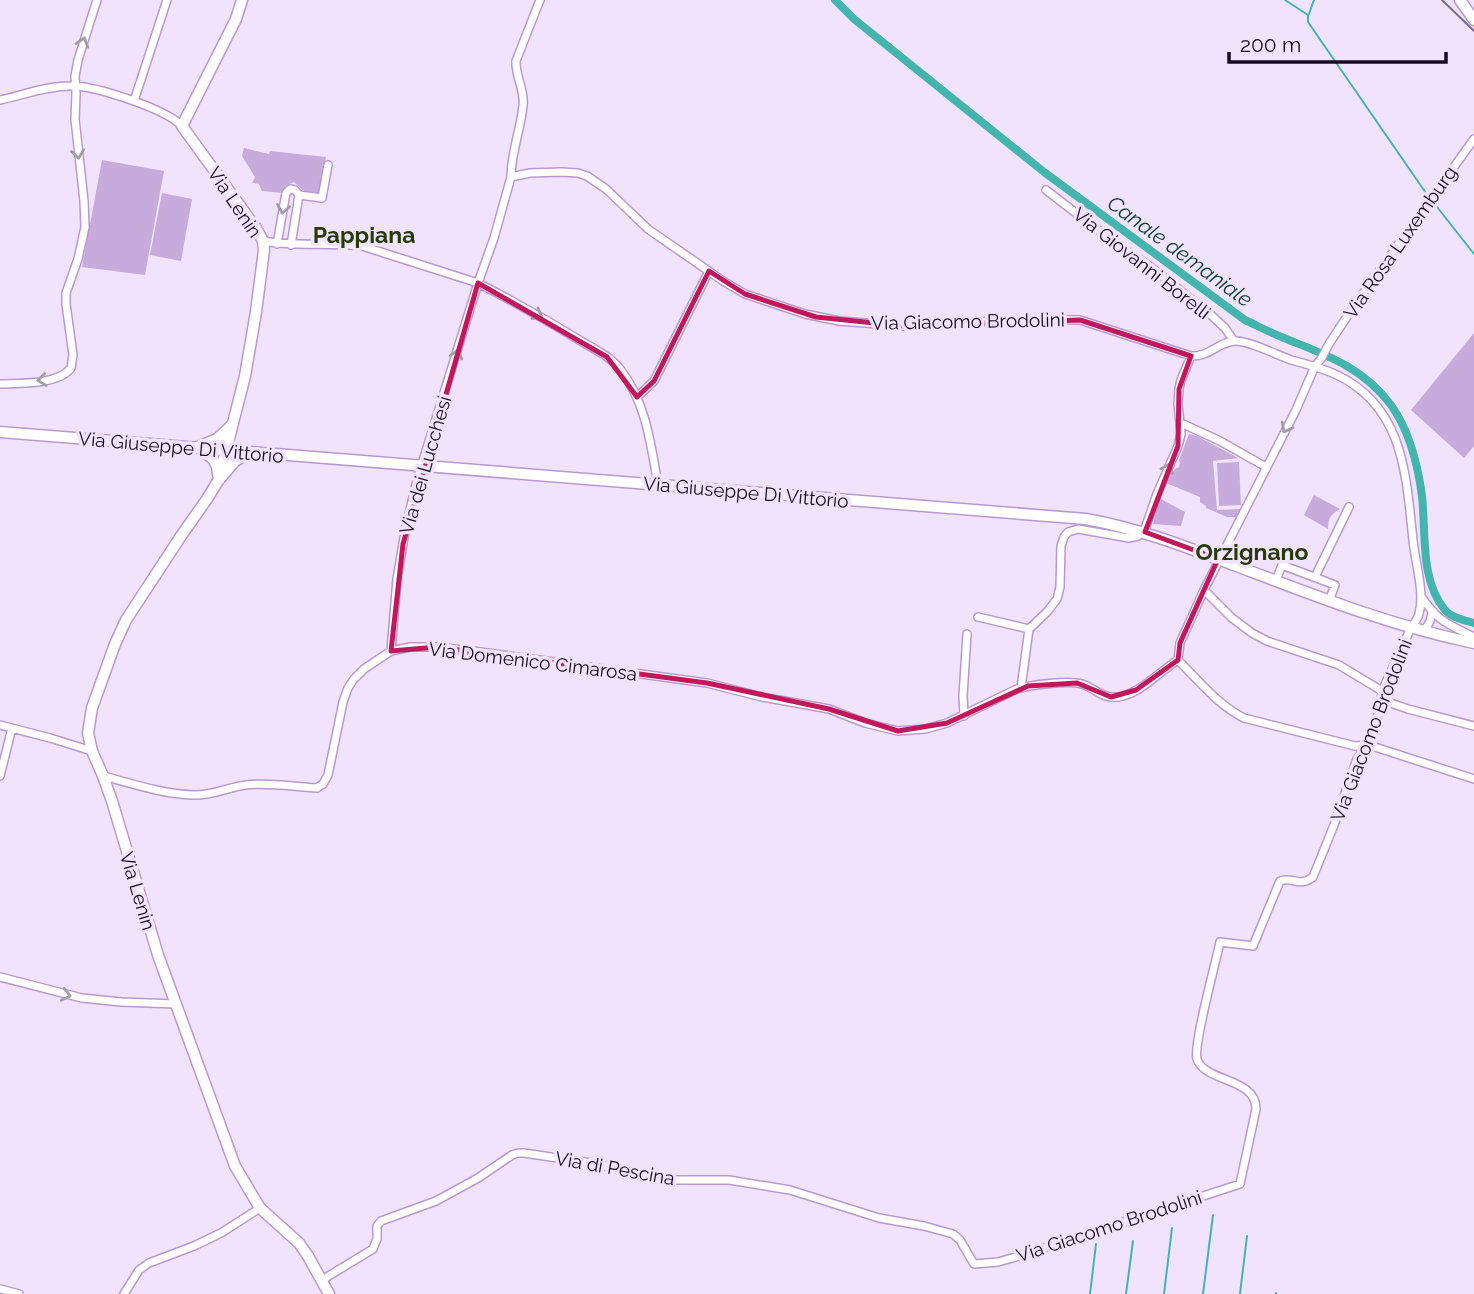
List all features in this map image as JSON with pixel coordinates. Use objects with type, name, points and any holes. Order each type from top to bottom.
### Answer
[{"type":"street","points":[[0,384],[51,380],[63,377],[71,368],[73,355],[66,293],[78,260],[85,227],[75,120],[75,76],[97,0]]},
{"type":"street","points":[[134,101],[167,0]]},
{"type":"street","points":[[0,100],[57,87],[75,86],[134,101],[170,116],[182,126],[236,19],[242,0]]},
{"type":"street","points":[[478,283],[511,177],[524,101],[515,70],[516,61],[540,0]]},
{"type":"street","points":[[1460,0],[1474,20]]},
{"type":"street","name":"Via Lenin","points":[[182,126],[256,228],[263,241],[264,250],[245,376],[218,481]]},
{"type":"street","name":"Via Rosa Luxemburg","points":[[1315,366],[1430,198],[1474,139]]},
{"type":"street","points":[[277,244],[286,193],[289,189],[295,190],[299,195],[322,198],[328,165]]},
{"type":"street","name":"Via Giacomo Brodolini","points":[[511,177],[530,173],[562,172],[587,176],[606,189],[648,229],[745,294],[816,317],[904,326],[1039,318],[1080,320],[1191,356]]},
{"type":"street","name":"Via Giovanni Borelli","points":[[1046,190],[1115,243],[1149,265],[1225,328],[1234,341]]},
{"type":"street","points":[[291,245],[299,195]]},
{"type":"street","points":[[263,241],[291,245],[362,247],[478,283],[607,356],[619,367],[637,397],[652,444],[658,485]]},
{"type":"street","points":[[637,397],[654,381],[709,271]]},
{"type":"street","name":"Via dei Lucchesi","points":[[391,650],[400,558],[418,477],[478,283]]},
{"type":"street","points":[[1021,688],[1029,629],[1056,599],[1064,537],[1068,532],[1078,529],[1129,538],[1143,532],[1178,446],[1181,434],[1179,389],[1191,356],[1206,354],[1234,341]]},
{"type":"street","name":"Via Giacomo Brodolini","points":[[974,1264],[998,1262],[1026,1254],[1240,1184],[1256,1109],[1254,1098],[1231,1081],[1209,1072],[1201,1066],[1196,1057],[1220,942],[1253,946],[1280,881],[1288,879],[1301,883],[1312,877],[1357,759],[1368,745],[1382,695],[1419,613],[1420,595],[1406,477],[1398,445],[1384,415],[1367,395],[1339,376],[1234,341]]},
{"type":"street","points":[[1315,366],[1296,410],[1218,559],[1180,643],[1178,660],[1215,697],[1244,718],[1355,746],[1368,745],[1474,779]]},
{"type":"street","points":[[197,447],[217,439],[233,423]]},
{"type":"street","points":[[233,423],[240,444],[251,452]]},
{"type":"street","points":[[1181,423],[1266,467]]},
{"type":"street","name":"Via Giuseppe Di Vittorio","points":[[0,432],[1072,517],[1143,532],[1329,601],[1424,632],[1474,643]]},
{"type":"street","points":[[197,447],[214,460],[218,469],[218,481]]},
{"type":"street","name":"Via Lenin","points":[[251,452],[235,461],[218,481],[121,631],[90,716],[88,733],[146,918],[228,1149],[260,1208],[309,1255],[329,1294]]},
{"type":"street","points":[[1315,577],[1349,507]]},
{"type":"street","points":[[1276,580],[1282,565],[1315,577],[1335,585],[1329,601]]},
{"type":"street","points":[[1204,590],[1231,618],[1267,641],[1339,665],[1382,695],[1408,709],[1474,726]]},
{"type":"street","points":[[1420,595],[1432,613],[1474,638]]},
{"type":"street","points":[[1424,632],[1432,613]]},
{"type":"street","points":[[978,617],[1029,629]]},
{"type":"street","points":[[964,716],[967,634]]},
{"type":"street","name":"Via Domenico Cimarosa","points":[[391,650],[424,647],[449,649],[707,683],[762,697],[829,709],[865,723],[898,731],[937,726],[1021,688],[1077,683],[1106,697],[1117,697],[1136,690],[1178,660]]},
{"type":"street","points":[[103,776],[149,789],[193,795],[256,784],[320,787],[328,775],[348,688],[364,668],[391,650]]},
{"type":"street","points":[[0,725],[92,751]]},
{"type":"street","points":[[0,776],[12,728]]},
{"type":"street","points":[[0,977],[82,999],[176,1004]]},
{"type":"street","name":"Via di Pescina","points":[[322,1280],[373,1249],[377,1239],[377,1226],[381,1221],[427,1206],[517,1153],[591,1163],[668,1180],[729,1180],[790,1190],[879,1219],[953,1234],[960,1240],[974,1264]]},
{"type":"street","points":[[124,1294],[139,1270],[149,1263],[221,1233],[260,1208]]},
{"type":"street","points":[[0,1289],[19,1294]]},
{"type":"highlighted area","points":[[709,271],[745,294],[816,317],[904,326],[1080,320],[1191,356],[1179,389],[1178,446],[1145,532],[1218,559],[1180,643],[1178,660],[1136,690],[1111,697],[1077,683],[1028,686],[947,723],[898,731],[829,709],[707,683],[437,647],[391,651],[403,544],[478,283],[607,357],[637,397],[654,381]]},
{"type":"shaded area","points":[[244,148],[269,154],[270,151],[326,157],[320,195],[305,192],[294,182],[285,186],[284,193],[262,191],[259,184],[252,183],[255,177],[242,156]]},
{"type":"shaded area","points":[[102,160],[164,171],[145,275],[82,267]]},
{"type":"shaded area","points":[[162,193],[192,199],[181,261],[150,255]]},
{"type":"shaded area","points":[[1474,333],[1474,446],[1464,458],[1411,410]]},
{"type":"shaded area","points":[[1189,434],[1238,458],[1213,461],[1217,510],[1241,509],[1237,517],[1227,517],[1206,508],[1200,502],[1200,497],[1166,483],[1179,467]]},
{"type":"shaded area","points":[[1239,462],[1241,505],[1219,506],[1217,463]]},
{"type":"shaded area","points":[[1314,495],[1340,509],[1331,517],[1328,529],[1304,515]]},
{"type":"shaded area","points":[[1159,498],[1185,512],[1181,526],[1153,524]]},
{"type":"waterway","name":"Canale demaniale","points":[[835,0],[854,19],[1044,172],[1245,320],[1343,364],[1380,392],[1403,426],[1415,461],[1422,496],[1431,585],[1448,613],[1474,623]]},
{"type":"waterway","points":[[1285,0],[1308,15],[1308,22],[1428,196]]},
{"type":"waterway","points":[[1309,14],[1314,0]]},
{"type":"waterway","points":[[1434,203],[1474,254]]},
{"type":"waterway","points":[[1203,1294],[1213,1215]]},
{"type":"waterway","points":[[1164,1294],[1172,1228]]},
{"type":"waterway","points":[[1240,1294],[1247,1236]]},
{"type":"waterway","points":[[1126,1294],[1133,1241]]},
{"type":"waterway","points":[[1090,1294],[1096,1244]]},
{"type":"railway","points":[[1442,0],[1474,31]]},
{"type":"district","name":"Pappiana","points":[[364,234]]},
{"type":"district","name":"Orzignano","points":[[1252,551]]}]
